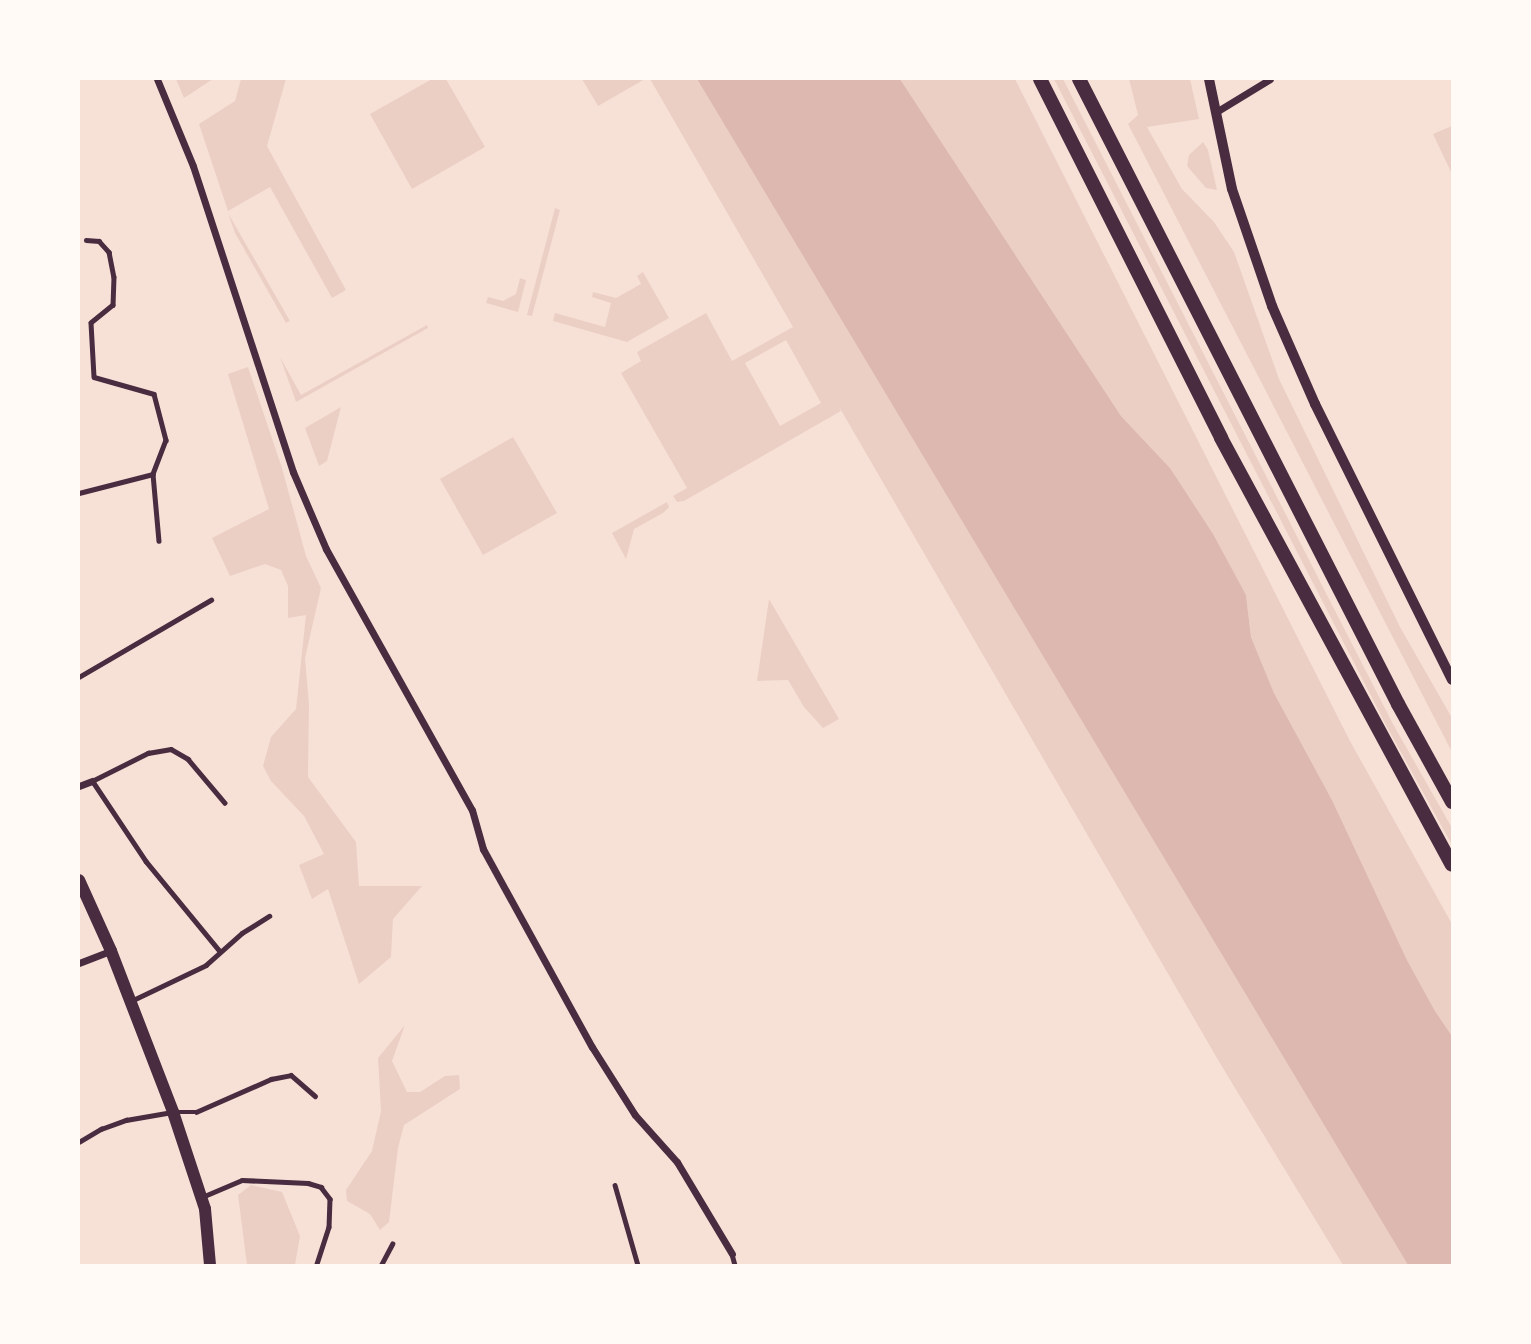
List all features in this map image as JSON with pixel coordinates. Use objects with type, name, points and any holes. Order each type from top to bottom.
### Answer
[{"type":"highway","points":[[1040,79],[1227,450],[1452,865]]},
{"type":"highway","points":[[1079,79],[1398,704],[1452,802]]},
{"type":"main road","points":[[79,880],[111,951],[173,1112],[205,1209],[210,1265]]},
{"type":"street","points":[[157,79],[193,166],[293,472],[326,549],[472,810],[483,849],[592,1047],[635,1115],[677,1162],[732,1254]]},
{"type":"street","points":[[1209,79],[1232,189],[1272,306],[1326,427],[1452,680]]},
{"type":"street","points":[[1216,112],[1270,79]]},
{"type":"street","points":[[79,786],[92,781]]},
{"type":"street","points":[[79,963],[111,951]]},
{"type":"lane","points":[[86,240],[99,241],[109,252],[114,277],[113,305],[91,323],[94,377],[154,394],[166,440],[153,474],[159,541]]},
{"type":"lane","points":[[79,493],[153,474]]},
{"type":"lane","points":[[79,677],[189,610],[211,600]]},
{"type":"lane","points":[[220,952],[146,862],[92,781],[148,752],[171,749],[188,759],[225,803]]},
{"type":"lane","points":[[130,1002],[206,965],[269,916]]},
{"type":"lane","points":[[79,1142],[101,1129],[126,1121],[173,1112],[196,1112],[271,1079],[291,1074],[316,1096]]},
{"type":"lane","points":[[201,1197],[242,1180],[308,1183],[321,1188],[330,1199],[329,1227],[317,1265]]},
{"type":"lane","points":[[615,1185],[638,1265]]},
{"type":"lane","points":[[381,1265],[392,1244]]},
{"type":"lane","points":[[732,1254],[735,1265]]},
{"type":"shaded area","points":[[176,79],[213,79],[184,98]]},
{"type":"shaded area","points":[[241,79],[286,79],[267,146],[346,290],[332,298],[270,187],[228,211],[199,124],[235,101]]},
{"type":"shaded area","points":[[432,79],[446,79],[485,147],[412,189],[370,114]]},
{"type":"shaded area","points":[[582,79],[645,79],[598,106]]},
{"type":"shaded area","points":[[650,79],[697,79],[1408,1265],[1343,1265],[1221,1065],[838,405],[841,411],[684,501],[677,502],[673,496],[687,488],[621,373],[641,361],[637,352],[706,313],[732,361],[793,327]],"holes":[[[786,340],[821,403],[780,426],[745,363]]]},
{"type":"shaded area","points":[[697,79],[900,79],[1121,416],[1170,468],[1213,534],[1246,595],[1251,637],[1274,693],[1332,800],[1407,960],[1452,1036],[1452,1265],[1408,1265]]},
{"type":"shaded area","points":[[900,79],[1015,79],[1350,741],[1452,924],[1452,1036],[1407,960],[1332,800],[1274,693],[1251,637],[1246,595],[1170,468],[1121,416]]},
{"type":"shaded area","points":[[1054,79],[1063,79],[1393,724],[1452,828],[1452,845],[1387,727]]},
{"type":"shaded area","points":[[1129,79],[1190,79],[1199,119],[1147,127],[1182,189],[1214,222],[1234,252],[1279,379],[1400,627],[1452,718],[1452,752],[1128,124],[1138,115]]},
{"type":"shaded area","points":[[1452,126],[1452,174],[1433,134]]},
{"type":"shaded area","points":[[1203,142],[1208,150],[1217,190],[1206,188],[1187,166],[1189,155]]},
{"type":"shaded area","points":[[555,208],[560,210],[532,316],[527,315]]},
{"type":"shaded area","points":[[228,213],[290,321],[286,323],[235,233]]},
{"type":"shaded area","points":[[643,272],[669,318],[627,342],[553,321],[555,313],[605,327],[611,303],[592,297],[593,292],[616,298],[641,284],[637,276]]},
{"type":"shaded area","points":[[520,278],[526,280],[518,312],[486,303],[488,297],[503,301],[516,294]]},
{"type":"shaded area","points":[[427,325],[428,328],[296,402],[280,357],[301,395]]},
{"type":"shaded area","points":[[248,367],[282,468],[306,556],[321,588],[305,658],[309,705],[308,777],[356,842],[359,886],[422,886],[393,919],[391,957],[359,984],[328,889],[312,899],[299,865],[324,854],[304,816],[271,781],[263,766],[271,737],[296,709],[306,615],[288,618],[288,586],[281,570],[265,564],[230,576],[212,538],[269,509],[228,374]]},
{"type":"shaded area","points":[[341,407],[327,461],[319,466],[305,428]]},
{"type":"shaded area","points":[[513,437],[557,513],[483,555],[440,479]]},
{"type":"shaded area","points":[[667,502],[669,507],[663,513],[634,529],[626,559],[612,533]]},
{"type":"shaded area","points":[[769,599],[839,719],[823,728],[804,707],[788,680],[757,681]]},
{"type":"shaded area","points":[[405,1025],[392,1061],[407,1092],[420,1092],[445,1076],[459,1075],[460,1089],[404,1125],[398,1148],[389,1222],[380,1230],[370,1214],[347,1201],[346,1190],[372,1151],[381,1111],[378,1058]]},
{"type":"shaded area","points":[[251,1185],[282,1192],[300,1236],[295,1265],[247,1265],[238,1195]]}]
